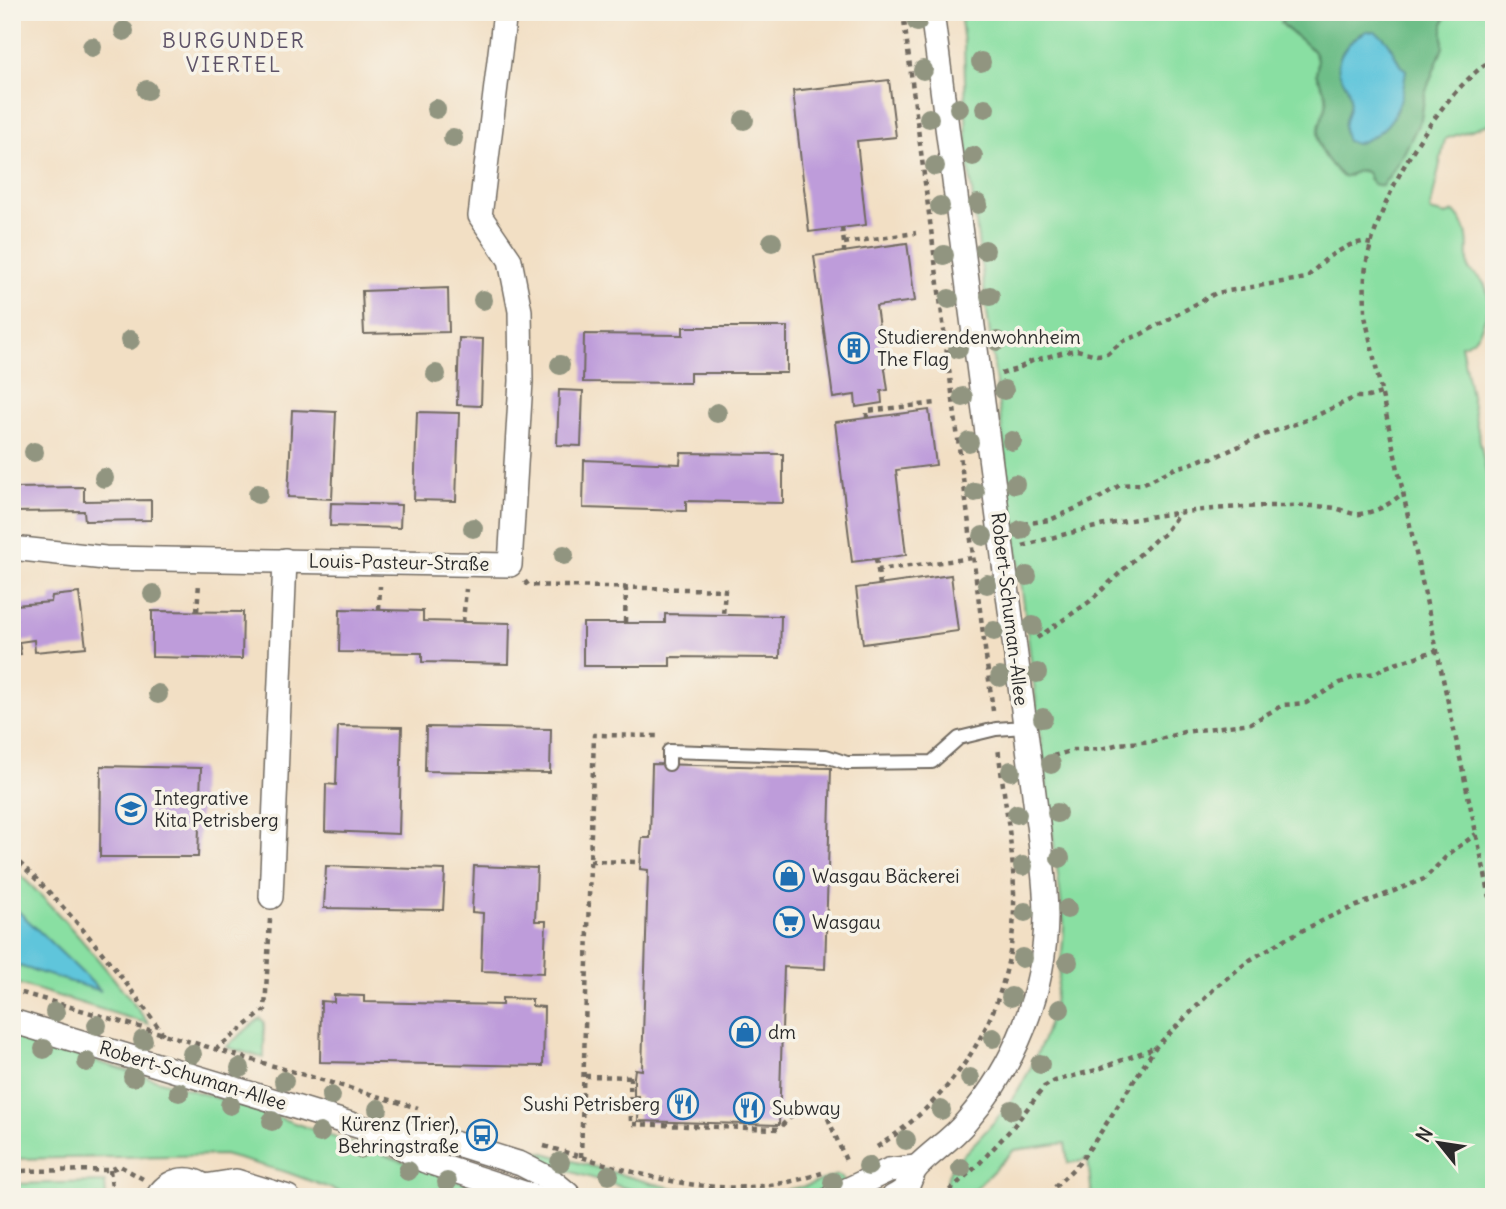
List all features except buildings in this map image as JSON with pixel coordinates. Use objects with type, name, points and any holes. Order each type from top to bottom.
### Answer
[{"type":"street","name":"Louis-Pasteur-Straße","points":[[12,548],[105,558],[510,565],[521,381],[520,311],[510,260],[480,216],[505,12]]},
{"type":"street","name":"Robert-Schuman-Allee","points":[[893,1197],[908,1187],[916,1167],[959,1130],[993,1087],[1017,1043],[1035,994],[1046,910],[981,380],[932,12]]},
{"type":"street","points":[[271,897],[285,560]]},
{"type":"street","name":"Robert-Schuman-Allee","points":[[12,1021],[374,1131],[430,1136],[521,1164],[550,1179],[567,1196]]},
{"type":"street","name":"Robert-Schuman-Allee","points":[[374,1131],[425,1161],[537,1197]]},
{"type":"street","points":[[832,1197],[889,1170],[916,1167]]},
{"type":"street","points":[[160,1193],[179,1180],[188,1179],[210,1191],[236,1181],[288,1197]]},
{"type":"lane","points":[[669,764],[669,751],[826,756],[847,763],[932,762],[960,738],[996,729],[1024,727]]},
{"type":"path","points":[[867,1152],[899,1133],[942,1095],[975,1047],[1000,994],[1011,947],[1014,906],[1014,882],[996,729],[903,12]]},
{"type":"path","points":[[1494,58],[1458,88],[1425,133],[1393,187],[1371,244],[1365,275],[1365,316],[1494,916]]},
{"type":"path","points":[[842,228],[844,253]]},
{"type":"path","points":[[844,243],[916,233]]},
{"type":"path","points":[[981,380],[1052,354],[1077,350],[1097,355],[1107,354],[1123,341],[1140,335],[1216,292],[1306,278],[1328,257],[1350,245],[1362,242],[1371,244]]},
{"type":"path","points":[[999,529],[1050,520],[1101,497],[1120,485],[1142,484],[1178,467],[1213,458],[1309,419],[1356,397],[1381,393]]},
{"type":"path","points":[[867,411],[937,403]]},
{"type":"path","points":[[1002,553],[1086,529],[1180,513],[1251,506],[1336,508],[1357,514],[1372,512],[1389,505],[1403,493]]},
{"type":"path","points":[[1014,643],[1039,637],[1089,602],[1163,535],[1180,513]]},
{"type":"path","points":[[878,570],[973,558]]},
{"type":"path","points":[[876,559],[880,584]]},
{"type":"path","points":[[510,565],[528,585],[725,590],[723,615]]},
{"type":"path","points":[[197,611],[199,578]]},
{"type":"path","points":[[379,609],[380,581]]},
{"type":"path","points":[[463,622],[466,584]]},
{"type":"path","points":[[625,622],[626,589]]},
{"type":"path","points":[[1029,760],[1074,750],[1154,741],[1184,732],[1251,723],[1283,705],[1306,703],[1357,676],[1376,673],[1383,668],[1437,650]]},
{"type":"path","points":[[581,1157],[594,734],[662,736]]},
{"type":"path","points":[[1055,1186],[1079,1163],[1155,1048],[1218,985],[1250,960],[1334,915],[1424,879],[1449,854],[1476,834]]},
{"type":"path","points":[[12,856],[37,879],[96,944],[163,1034]]},
{"type":"path","points":[[590,861],[641,862]]},
{"type":"path","points":[[214,1051],[265,1010],[271,897]]},
{"type":"path","points":[[12,990],[214,1051],[428,1111]]},
{"type":"path","points":[[942,1197],[977,1166],[1013,1127],[1044,1087],[1155,1048]]},
{"type":"path","points":[[585,1076],[632,1076],[631,1124],[778,1129],[795,1113]]},
{"type":"path","points":[[824,1109],[847,1163]]},
{"type":"path","points":[[537,1145],[680,1183],[727,1189],[778,1184],[824,1172]]},
{"type":"path","points":[[836,1167],[856,1158]]},
{"type":"path","points":[[12,1171],[110,1170],[120,1166],[160,1193]]},
{"type":"path","points":[[110,1170],[113,1197]]},
{"type":"green space","points":[[960,12],[1287,12],[1281,23],[1313,51],[1316,57],[1316,74],[1326,95],[1318,136],[1325,157],[1349,176],[1358,171],[1368,173],[1369,180],[1388,179],[1421,119],[1425,93],[1443,47],[1443,24],[1447,12],[1494,12],[1494,122],[1445,139],[1430,211],[1446,215],[1454,212],[1460,219],[1468,240],[1469,270],[1483,281],[1488,296],[1487,311],[1481,328],[1474,339],[1461,345],[1494,512],[1494,1197],[1092,1197],[1088,1160],[1068,1163],[1065,1143],[1014,1150],[967,1197],[947,1197],[947,1181],[952,1166],[1003,1111],[1030,1069],[1040,1046],[1055,999],[1064,924],[967,152],[964,44]]},
{"type":"green space","points":[[1287,12],[1447,12],[1443,24],[1443,47],[1425,93],[1421,119],[1403,155],[1382,186],[1373,184],[1368,174],[1363,171],[1343,177],[1324,155],[1318,135],[1327,99],[1316,74],[1317,64],[1313,50],[1281,22]]},
{"type":"green space","points":[[12,867],[84,942],[149,1024],[12,982]]},
{"type":"green space","points":[[260,1018],[264,1022],[264,1058],[226,1047]]},
{"type":"green space","points":[[12,1036],[260,1111],[504,1197],[354,1197],[286,1172],[224,1155],[12,1159]]},
{"type":"green space","points":[[537,1151],[685,1191],[765,1194],[806,1186],[837,1175],[842,1177],[845,1183],[805,1197],[656,1197],[531,1160]]},
{"type":"green space","points":[[105,1182],[106,1197],[12,1197],[12,1184]]},
{"type":"water","points":[[1367,31],[1375,31],[1387,41],[1406,70],[1402,95],[1394,116],[1379,132],[1355,144],[1347,141],[1345,134],[1344,124],[1350,95],[1338,64],[1348,44]]},
{"type":"water","points":[[12,905],[101,991],[12,964]]},
{"type":"place","name":"Studierendenwohnheim The Flag","points":[[854,348]]},
{"type":"place","name":"Integrative Kita Petrisberg","points":[[131,809]]},
{"type":"place","name":"Wasgau Bäckerei","points":[[789,876]]},
{"type":"place","name":"Wasgau","points":[[789,922]]},
{"type":"place","name":"dm","points":[[745,1032]]},
{"type":"place","name":"Sushi Petrisberg","points":[[683,1104]]},
{"type":"place","name":"Subway","points":[[749,1108]]},
{"type":"place","name":"Kürenz (Trier), Behringstraße","points":[[482,1135]]},
{"type":"district","name":"BURGUNDER VIERTEL","points":[[234,52]]}]
